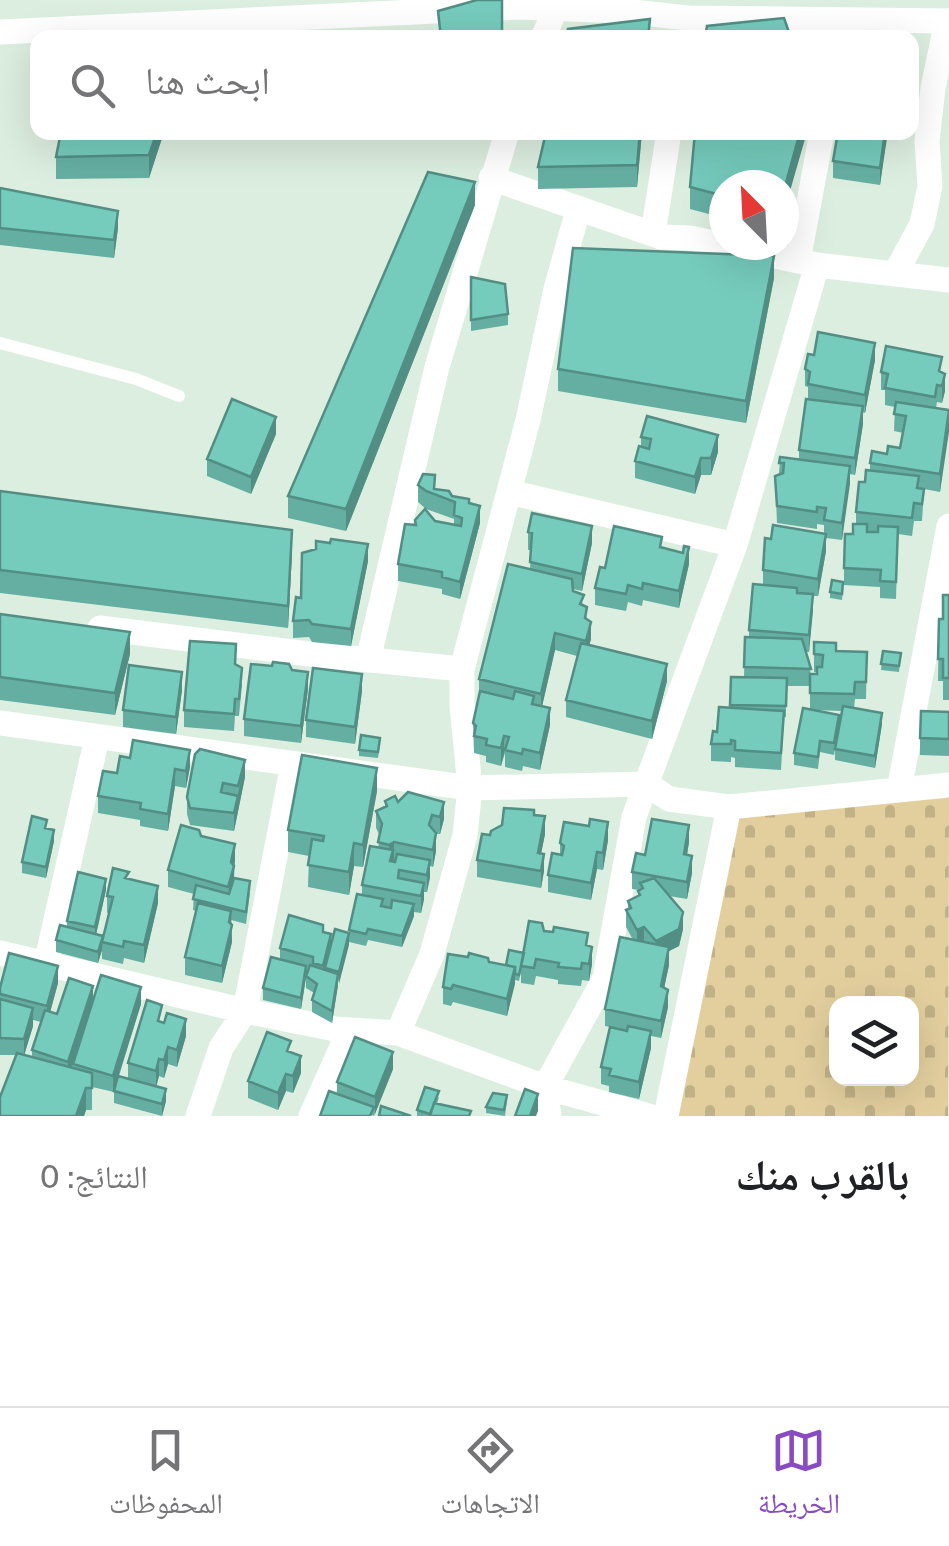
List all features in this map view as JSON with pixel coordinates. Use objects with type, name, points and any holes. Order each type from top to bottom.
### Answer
[{"type":"street","points":[[41,30],[518,7],[624,11],[686,28],[841,29],[948,21],[933,88],[927,141],[930,186],[922,224],[895,274]]},
{"type":"street","points":[[546,30],[554,10]]},
{"type":"street","points":[[0,32],[30,31]]},
{"type":"street","points":[[368,660],[437,368],[504,140]]},
{"type":"street","points":[[653,234],[668,140]]},
{"type":"street","points":[[549,1116],[546,1087],[606,978],[634,817],[735,545],[808,263],[821,140]]},
{"type":"street","points":[[491,178],[653,234],[808,263],[949,280]]},
{"type":"street","points":[[398,1033],[432,954],[465,835],[470,788],[462,669],[578,210]]},
{"type":"street","points":[[509,492],[735,545]]},
{"type":"street","points":[[899,790],[949,526]]},
{"type":"street","points":[[77,626],[462,669]]},
{"type":"street","points":[[0,723],[470,788],[647,784],[669,799],[730,807],[949,785]]},
{"type":"street","points":[[46,964],[97,738]]},
{"type":"street","points":[[198,1116],[221,1048],[244,1012],[293,764]]},
{"type":"street","points":[[666,1116],[730,807]]},
{"type":"street","points":[[0,954],[244,1012],[349,1030],[398,1033],[546,1087],[649,1116]]},
{"type":"street","points":[[311,1116],[349,1030]]},
{"type":"lane","points":[[0,343],[180,396]]},
{"type":"green space","points":[[949,793],[948,1116],[676,1116],[737,813]]},
{"type":"building","points":[[477,0],[502,0],[502,30],[440,30],[438,11]]},
{"type":"building","points":[[784,18],[788,30],[706,30],[707,26]]},
{"type":"building","points":[[650,19],[649,30],[568,29]]},
{"type":"building","points":[[59,140],[154,140],[149,155],[56,157]]},
{"type":"building","points":[[544,140],[639,140],[637,165],[538,167]]},
{"type":"building","points":[[694,140],[798,140],[790,170],[709,170],[709,192],[690,187]]},
{"type":"building","points":[[837,140],[884,140],[880,168],[833,161]]},
{"type":"building","points":[[428,172],[475,182],[346,509],[288,496]]},
{"type":"building","points":[[0,188],[118,211],[114,240],[0,228]]},
{"type":"building","points":[[573,248],[709,253],[709,260],[773,260],[746,401],[558,369]]},
{"type":"building","points":[[471,277],[505,284],[508,314],[471,320]]},
{"type":"building","points":[[818,332],[875,343],[865,395],[808,384],[810,372],[805,369],[808,354],[814,355]]},
{"type":"building","points":[[886,346],[942,357],[939,371],[945,374],[935,397],[885,388],[888,374],[881,372]]},
{"type":"building","points":[[232,399],[276,417],[251,477],[207,459]]},
{"type":"building","points":[[806,399],[863,406],[855,458],[799,450]]},
{"type":"building","points":[[896,402],[949,410],[940,474],[870,463],[872,451],[887,454],[888,446],[900,448],[906,416],[894,414]]},
{"type":"building","points":[[647,416],[718,435],[711,458],[701,458],[695,477],[635,461],[639,446],[649,449],[651,439],[641,437]]},
{"type":"building","points":[[780,457],[850,466],[842,523],[824,520],[826,508],[817,507],[817,512],[777,506],[775,476],[783,473],[784,463],[779,463]]},
{"type":"building","points":[[866,470],[919,476],[917,488],[924,489],[922,504],[914,503],[912,518],[856,512],[859,482],[865,482]]},
{"type":"building","points":[[423,474],[435,475],[434,489],[449,491],[452,496],[480,506],[460,582],[442,577],[442,572],[398,564],[405,524],[416,525],[415,520],[425,509],[435,521],[461,526],[462,518],[454,515],[455,502],[418,485]]},
{"type":"building","points":[[0,491],[292,530],[288,606],[0,570]]},
{"type":"building","points":[[532,513],[592,526],[582,574],[530,562],[532,533],[528,532]]},
{"type":"building","points":[[853,524],[867,524],[867,532],[878,532],[878,526],[898,527],[896,582],[880,581],[881,570],[844,568],[845,534],[853,534]]},
{"type":"building","points":[[773,525],[826,534],[818,579],[763,570],[765,538],[771,539]]},
{"type":"building","points":[[614,526],[662,537],[660,547],[683,553],[684,546],[689,547],[679,591],[643,583],[642,589],[628,585],[626,594],[595,588],[600,567],[605,568]]},
{"type":"building","points":[[331,539],[368,544],[351,629],[312,624],[309,620],[293,621],[296,597],[301,598],[302,553],[316,549],[316,541],[330,543]]},
{"type":"building","points":[[508,564],[572,579],[573,591],[584,595],[580,604],[587,607],[585,618],[591,622],[586,641],[555,633],[541,694],[479,679]]},
{"type":"building","points":[[832,580],[843,582],[842,594],[830,592]]},
{"type":"building","points":[[753,584],[797,588],[797,593],[813,594],[809,635],[749,630]]},
{"type":"building","points":[[943,595],[949,595],[949,678],[943,678],[943,659],[938,659]]},
{"type":"building","points":[[0,614],[130,632],[115,693],[0,677]]},
{"type":"building","points":[[745,637],[802,639],[811,669],[744,667]]},
{"type":"building","points":[[190,641],[236,644],[235,664],[242,668],[234,714],[184,710]]},
{"type":"building","points":[[814,642],[836,643],[836,651],[867,652],[866,682],[855,682],[854,694],[810,693],[810,674],[817,674],[817,667],[822,667],[823,655],[814,654]]},
{"type":"building","points":[[581,643],[667,664],[652,721],[566,700]]},
{"type":"building","points":[[883,651],[901,653],[899,666],[881,664]]},
{"type":"building","points":[[273,662],[308,672],[301,726],[244,719],[251,664],[272,666]]},
{"type":"building","points":[[129,665],[182,672],[176,717],[123,710]]},
{"type":"building","points":[[313,668],[362,674],[355,727],[306,720]]},
{"type":"building","points":[[731,677],[787,678],[786,706],[730,705]]},
{"type":"building","points":[[480,691],[513,699],[515,691],[534,696],[532,704],[550,708],[540,753],[505,750],[509,737],[504,736],[501,748],[486,745],[487,739],[474,736]]},
{"type":"building","points":[[843,706],[882,713],[875,756],[835,749]]},
{"type":"building","points":[[719,707],[784,711],[781,753],[735,750],[735,741],[731,740],[731,744],[711,744],[713,731],[717,732]]},
{"type":"building","points":[[803,708],[839,715],[834,743],[820,741],[818,757],[794,753]]},
{"type":"building","points":[[921,711],[949,712],[949,739],[920,738]]},
{"type":"building","points":[[361,735],[380,738],[378,752],[359,750]]},
{"type":"building","points":[[133,740],[190,750],[186,771],[175,769],[168,814],[140,809],[141,803],[98,796],[103,771],[117,773],[120,756],[130,758]]},
{"type":"building","points":[[200,749],[245,760],[238,786],[223,783],[221,792],[238,796],[234,813],[190,808],[187,797],[195,754]]},
{"type":"building","points":[[302,755],[377,768],[363,845],[354,843],[349,872],[308,865],[312,839],[323,841],[324,836],[288,830]]},
{"type":"building","points":[[408,792],[444,802],[440,817],[432,815],[429,825],[436,833],[433,850],[378,842],[382,824],[376,811],[387,806],[385,801],[395,796],[398,802]]},
{"type":"building","points":[[504,808],[534,810],[534,815],[545,816],[538,853],[544,854],[541,871],[477,860],[482,834],[490,835],[502,825]]},
{"type":"building","points":[[32,816],[47,820],[45,828],[54,830],[46,867],[22,862]]},
{"type":"building","points":[[590,819],[608,822],[603,853],[597,852],[591,883],[548,875],[552,853],[562,855],[564,822],[589,826]]},
{"type":"building","points":[[652,819],[689,825],[684,854],[692,856],[687,882],[632,872],[636,853],[645,855]]},
{"type":"building","points":[[181,825],[199,830],[201,836],[235,844],[228,887],[168,870]]},
{"type":"building","points":[[370,846],[393,850],[390,861],[395,862],[397,854],[430,860],[427,875],[399,870],[398,878],[424,883],[421,896],[362,885]]},
{"type":"building","points":[[113,868],[129,872],[125,878],[158,886],[144,945],[124,941],[123,947],[102,942],[113,897],[107,896]]},
{"type":"building","points":[[78,872],[106,879],[95,927],[67,921]]},
{"type":"building","points":[[234,878],[250,881],[246,912],[193,899],[196,885],[229,894]]},
{"type":"building","points":[[654,878],[683,912],[679,929],[656,941],[644,927],[637,930],[626,910],[631,908],[628,901],[640,895],[640,883]]},
{"type":"building","points":[[357,894],[383,899],[381,906],[391,908],[392,900],[414,904],[402,936],[368,929],[366,934],[349,930]]},
{"type":"building","points":[[198,903],[231,911],[232,925],[222,966],[185,957]]},
{"type":"building","points":[[289,915],[323,925],[323,932],[331,934],[323,966],[313,963],[313,957],[280,948]]},
{"type":"building","points":[[529,921],[542,923],[544,931],[553,932],[554,927],[588,933],[586,945],[592,947],[589,964],[582,963],[581,969],[558,967],[559,963],[536,959],[534,968],[521,966]]},
{"type":"building","points":[[60,925],[103,936],[98,952],[56,940]]},
{"type":"building","points":[[335,929],[349,933],[339,972],[325,968]]},
{"type":"building","points":[[620,937],[669,947],[661,986],[668,990],[661,1021],[605,1009]]},
{"type":"building","points":[[509,950],[524,953],[519,975],[515,974],[515,967],[506,965]]},
{"type":"building","points":[[9,953],[58,966],[47,1006],[0,994]]},
{"type":"building","points":[[469,953],[515,967],[507,999],[453,985],[451,989],[443,987],[448,954],[468,957]]},
{"type":"building","points":[[271,957],[306,966],[301,998],[263,988]]},
{"type":"building","points":[[310,965],[338,974],[332,1011],[312,1000],[317,984],[306,976]]},
{"type":"building","points":[[101,975],[141,987],[113,1076],[73,1064]]},
{"type":"building","points":[[69,978],[93,986],[68,1062],[32,1050],[45,1010],[57,1014]]},
{"type":"building","points":[[0,999],[33,1008],[24,1039],[0,1038]]},
{"type":"building","points":[[147,1000],[162,1005],[158,1021],[164,1023],[167,1013],[186,1019],[177,1050],[168,1047],[156,1071],[128,1063]]},
{"type":"building","points":[[628,1026],[651,1031],[639,1082],[609,1075],[611,1069],[601,1067],[610,1027],[627,1031]]},
{"type":"building","points":[[267,1032],[291,1041],[287,1051],[301,1056],[293,1076],[286,1074],[278,1093],[248,1081]]},
{"type":"building","points":[[355,1037],[393,1052],[375,1097],[337,1082]]},
{"type":"building","points":[[17,1053],[92,1073],[92,1088],[86,1088],[76,1116],[0,1116],[0,1097]]},
{"type":"building","points":[[118,1076],[166,1089],[162,1104],[114,1091]]},
{"type":"building","points":[[425,1087],[439,1091],[430,1114],[417,1110]]},
{"type":"building","points":[[525,1089],[538,1094],[530,1116],[515,1116]]},
{"type":"building","points":[[329,1091],[374,1107],[370,1116],[320,1116]]},
{"type":"building","points":[[493,1093],[507,1095],[504,1110],[486,1107]]},
{"type":"building","points":[[434,1103],[471,1111],[469,1116],[430,1116]]},
{"type":"building","points":[[381,1106],[411,1116],[379,1116]]}]
